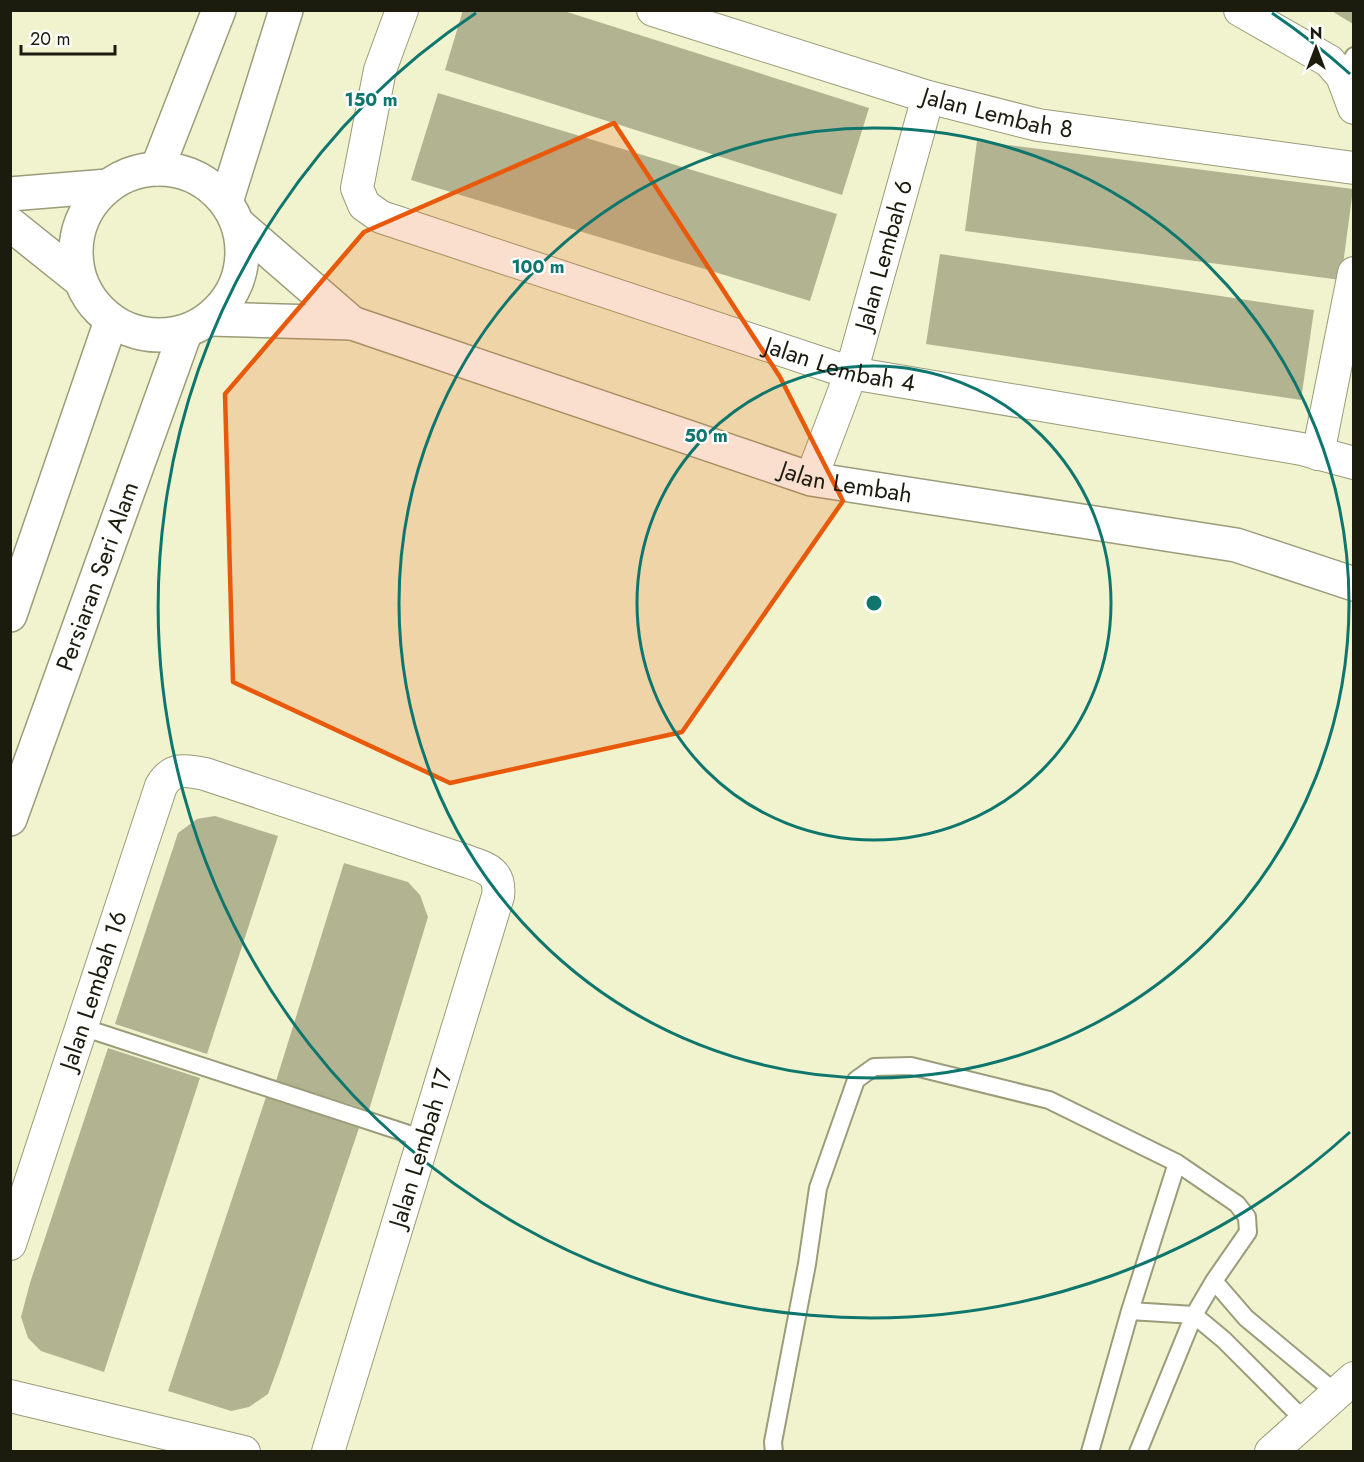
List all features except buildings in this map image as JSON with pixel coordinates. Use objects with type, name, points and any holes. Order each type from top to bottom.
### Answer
[{"type":"street","points":[[157,169],[219,10]]},
{"type":"street","points":[[232,213],[286,10]]},
{"type":"street","name":"Jalan Lembah 4","points":[[402,10],[380,70],[357,188],[364,205],[381,217],[851,373],[1318,454],[1353,463]]},
{"type":"street","name":"Jalan Lembah 8","points":[[653,10],[709,19],[927,97],[1038,125],[1353,168]]},
{"type":"street","points":[[1240,10],[1329,61],[1348,66],[1353,108]]},
{"type":"street","name":"Jalan Lembah 6","points":[[811,479],[851,373],[927,97]]},
{"type":"street","points":[[157,169],[183,172],[207,184],[232,213],[243,250],[240,276],[229,300],[197,326],[161,336],[135,332],[111,321],[92,303],[80,280],[75,255],[78,228],[90,205],[108,186],[131,174],[157,169]]},
{"type":"street","points":[[10,194],[108,186]]},
{"type":"street","name":"Jalan Lembah","points":[[232,213],[352,323]]},
{"type":"street","points":[[10,224],[80,280]]},
{"type":"street","points":[[1318,454],[1353,273]]},
{"type":"street","points":[[10,615],[111,321]]},
{"type":"street","name":"Jalan Lembah","points":[[197,326],[352,323],[811,479],[1236,545],[1353,584]]},
{"type":"street","name":"Persiaran Seri Alam","points":[[10,819],[197,326]]},
{"type":"street","name":"Jalan Lembah 16","points":[[10,1244],[161,786],[166,778],[182,770],[205,774],[466,861]]},
{"type":"street","name":"Jalan Lembah 17","points":[[328,1452],[498,896],[497,879],[491,872],[466,861]]},
{"type":"street","points":[[1271,1452],[1345,1385]]},
{"type":"street","points":[[10,1396],[244,1452]]},
{"type":"lane","points":[[82,1027],[424,1139]]},
{"type":"lane","points":[[774,1452],[773,1442],[807,1264],[818,1188],[856,1080],[874,1067],[911,1066],[1049,1100],[1177,1163],[1237,1204],[1247,1217],[1248,1232],[1194,1315],[1138,1452]]},
{"type":"lane","points":[[1090,1452],[1130,1311],[1177,1163]]},
{"type":"lane","points":[[1214,1281],[1246,1318],[1345,1385]]},
{"type":"lane","points":[[1130,1311],[1194,1315],[1224,1340],[1304,1420]]},
{"type":"highlighted area","points":[[614,123],[780,377],[843,501],[682,732],[450,783],[233,682],[225,394],[364,232]]}]
